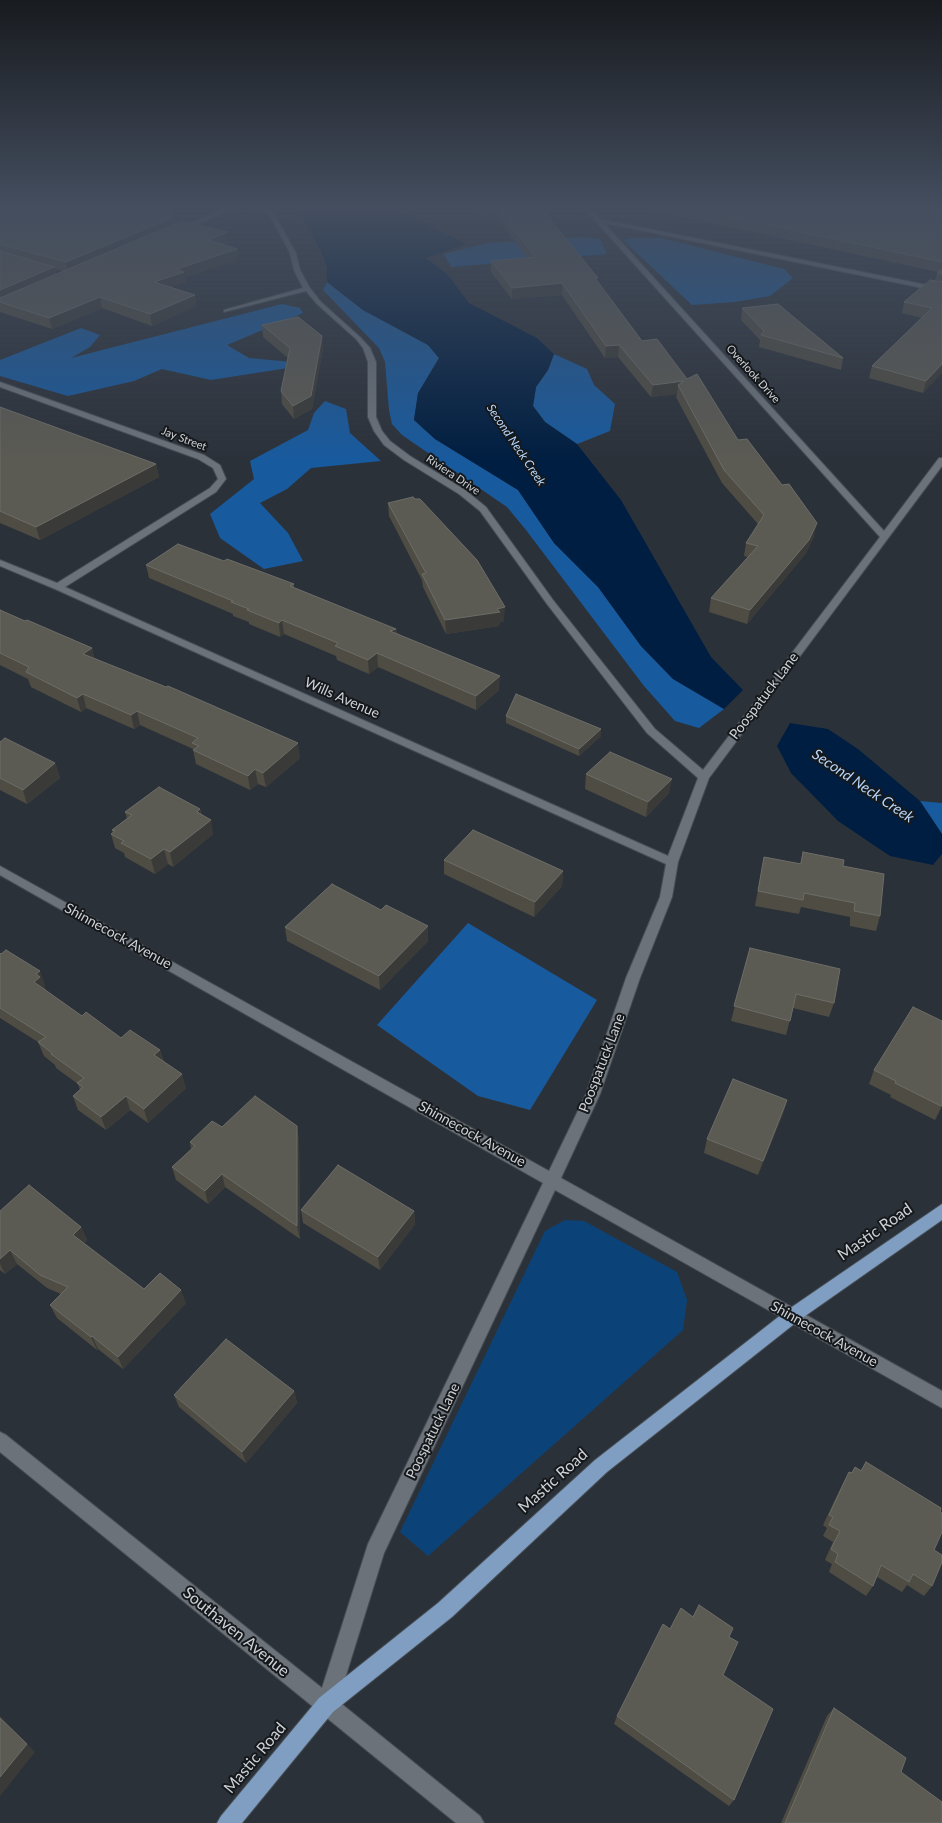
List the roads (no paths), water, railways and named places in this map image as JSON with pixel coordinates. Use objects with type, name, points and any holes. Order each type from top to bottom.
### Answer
[{"type":"main road","name":"Mastic Road","points":[[228,1823],[326,1705],[445,1610],[601,1466],[792,1316],[942,1211]]},
{"type":"street","points":[[226,311],[300,291]]},
{"type":"street","name":"Riviera Drive","points":[[310,291],[319,303],[358,338],[366,348],[372,362],[372,418],[378,432],[387,443],[407,458],[462,492],[483,510],[550,602],[651,732],[704,777]]},
{"type":"street","name":"Overlook Drive","points":[[662,291],[884,536]]},
{"type":"street","name":"Jay Street","points":[[0,384],[201,457],[217,467],[222,479],[214,490],[58,587]]},
{"type":"street","name":"Poospatuck Lane","points":[[326,1705],[376,1551],[593,1094],[633,978],[666,897],[672,862],[704,777],[942,460]]},
{"type":"street","name":"Wills Avenue","points":[[0,563],[58,587],[672,862]]},
{"type":"street","name":"Shinnecock Avenue","points":[[0,870],[553,1179],[942,1400]]},
{"type":"street","name":"Southaven Avenue","points":[[0,1441],[473,1823]]},
{"type":"water","name":"Second Neck Creek","points":[[339,291],[460,291],[469,303],[537,338],[554,354],[548,370],[536,387],[533,406],[545,422],[577,444],[621,500],[711,657],[743,690],[724,709],[673,679],[641,646],[598,587],[554,543],[518,490],[435,439],[414,420],[418,393],[439,358],[428,345],[363,310]]},
{"type":"water","name":"Second Neck Creek","points":[[790,723],[828,729],[858,749],[920,801],[942,834],[942,854],[933,865],[890,856],[838,821],[791,773],[777,746]]}]
